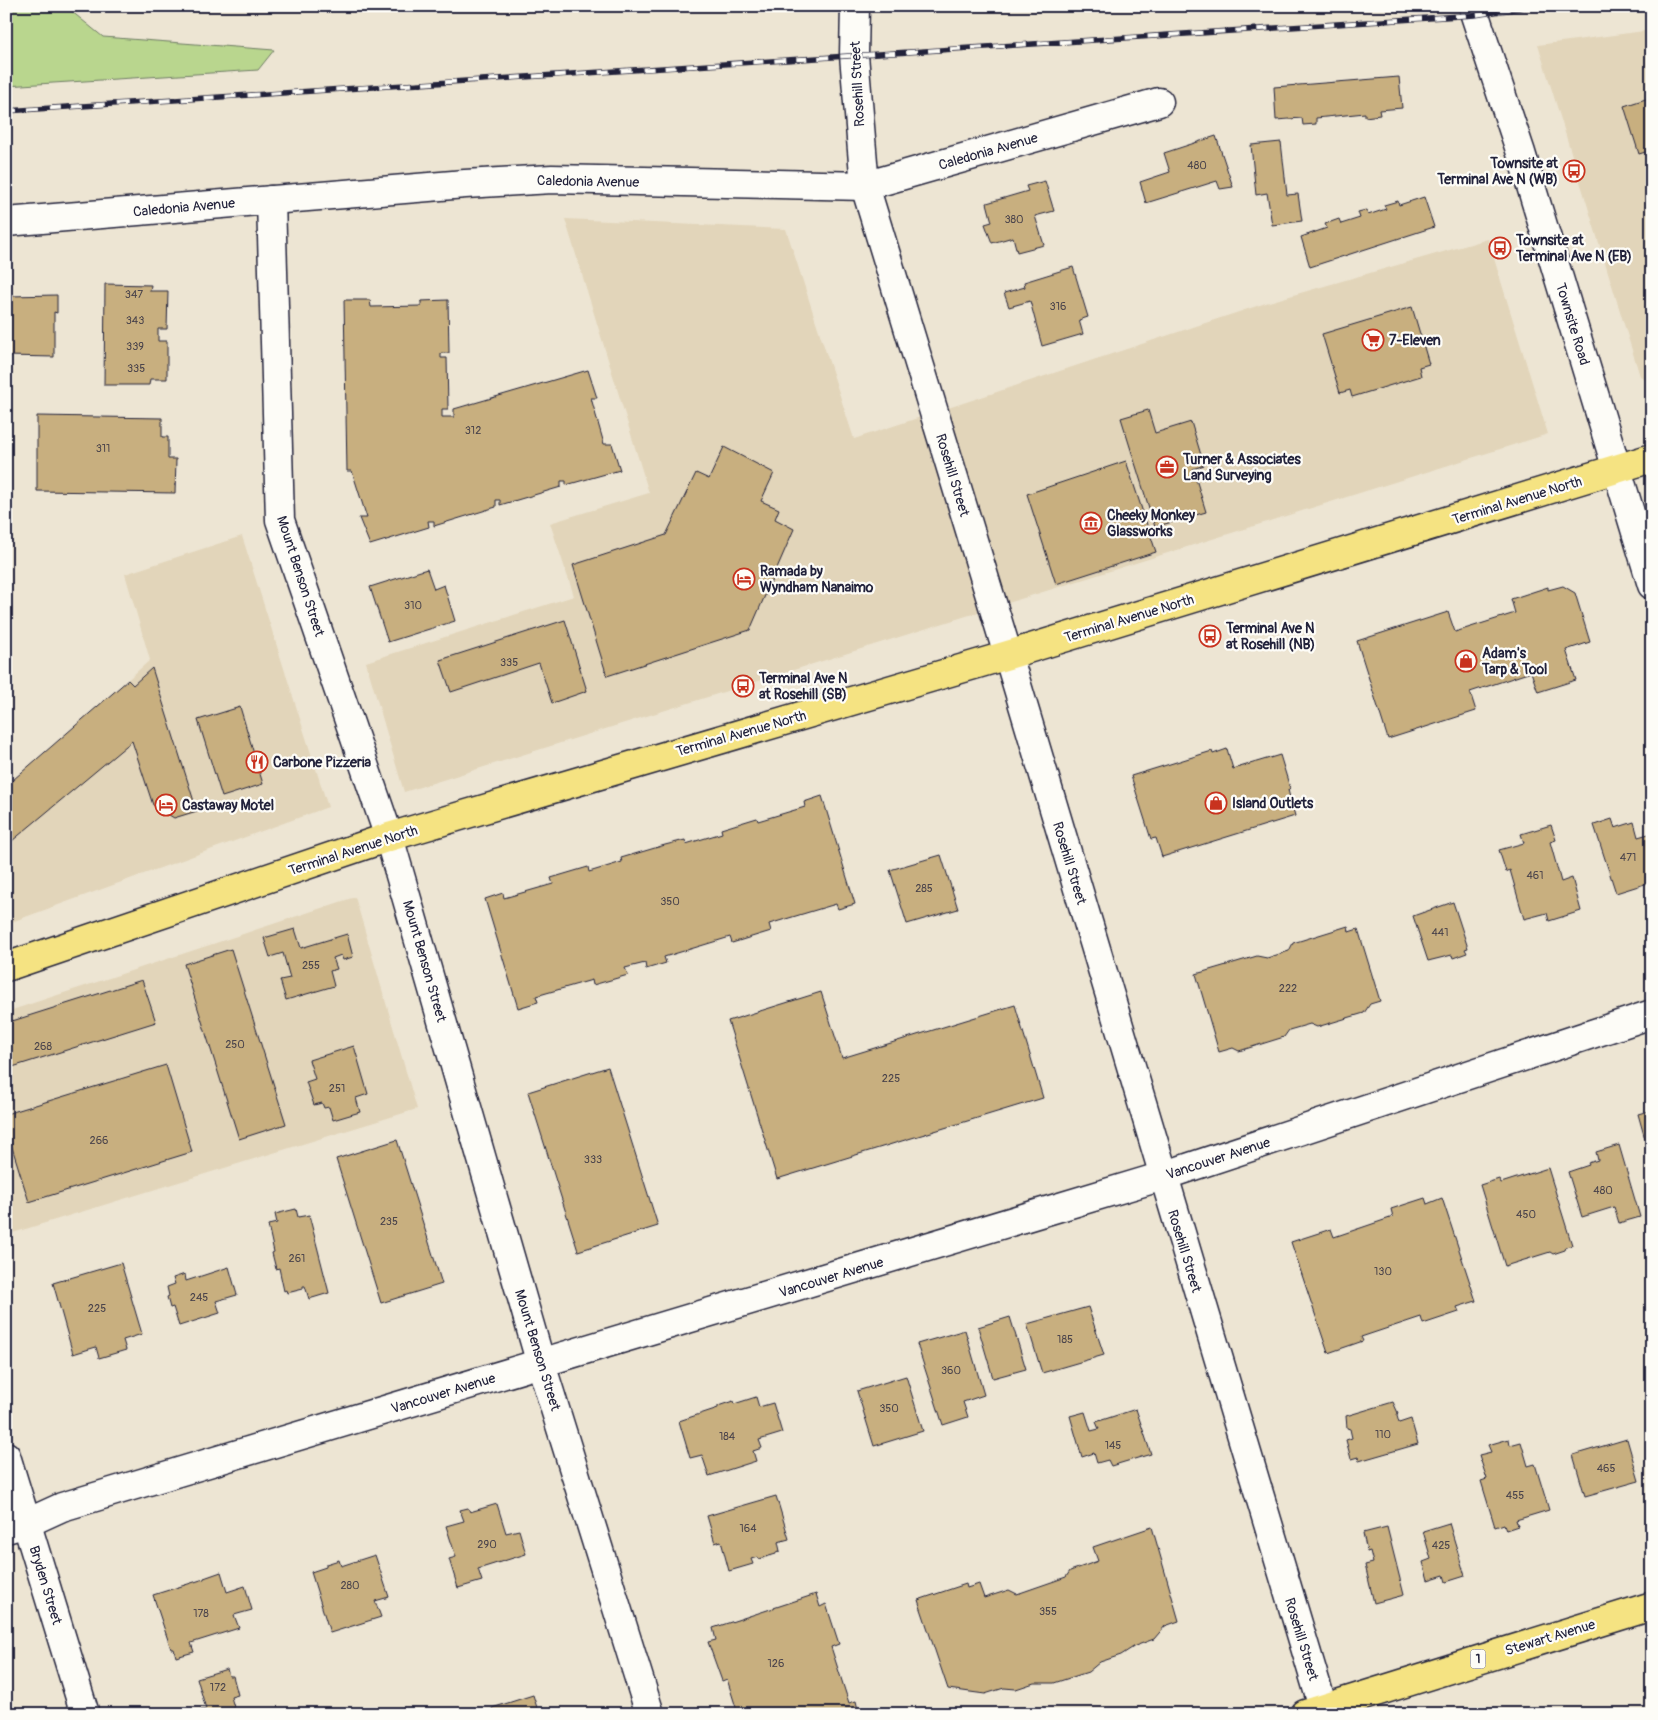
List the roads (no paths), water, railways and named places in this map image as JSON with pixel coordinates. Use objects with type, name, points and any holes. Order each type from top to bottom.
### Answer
[{"type":"main road","name":"Terminal Avenue North","points":[[6,967],[389,837],[1008,655],[1652,458]]},
{"type":"main road","name":"Stewart Avenue","points":[[1318,1712],[1652,1606]]},
{"type":"street","name":"Rosehill Street","points":[[855,6],[854,55],[865,186],[1008,655],[1163,1176],[1318,1712]]},
{"type":"street","name":"Townsite Road","points":[[1474,6],[1475,15],[1521,153],[1652,585]]},
{"type":"street","name":"Caledonia Avenue","points":[[6,222],[465,184],[552,179],[865,186],[1159,102]]},
{"type":"street","name":"Mount Benson Street","points":[[271,200],[280,520],[389,837],[541,1364],[650,1714]]},
{"type":"street","name":"Vancouver Avenue","points":[[17,1526],[62,1507],[1163,1176],[1652,1014]]},
{"type":"street","name":"Bryden Street","points":[[6,1456],[17,1526],[85,1714]]},
{"type":"railway","points":[[6,111],[1475,15],[1534,6]]},
{"type":"place","name":"Townsite at Terminal Ave N (WB)","points":[[1574,171]]},
{"type":"place","name":"Townsite at Terminal Ave N (EB)","points":[[1500,248]]},
{"type":"place","name":"7-Eleven","points":[[1373,340]]},
{"type":"place","name":"Turner & Associates Land Surveying","points":[[1167,467]]},
{"type":"place","name":"Cheeky Monkey Glassworks","points":[[1091,523]]},
{"type":"place","name":"Ramada by Wyndham Nanaimo","points":[[744,579]]},
{"type":"place","name":"Terminal Ave N at Rosehill (NB)","points":[[1210,636]]},
{"type":"place","name":"Adam's Tarp & Tool","points":[[1466,661]]},
{"type":"place","name":"Terminal Ave N at Rosehill (SB)","points":[[743,686]]},
{"type":"place","name":"Carbone Pizzeria","points":[[257,762]]},
{"type":"place","name":"Island Outlets","points":[[1216,803]]},
{"type":"place","name":"Castaway Motel","points":[[166,805]]}]
